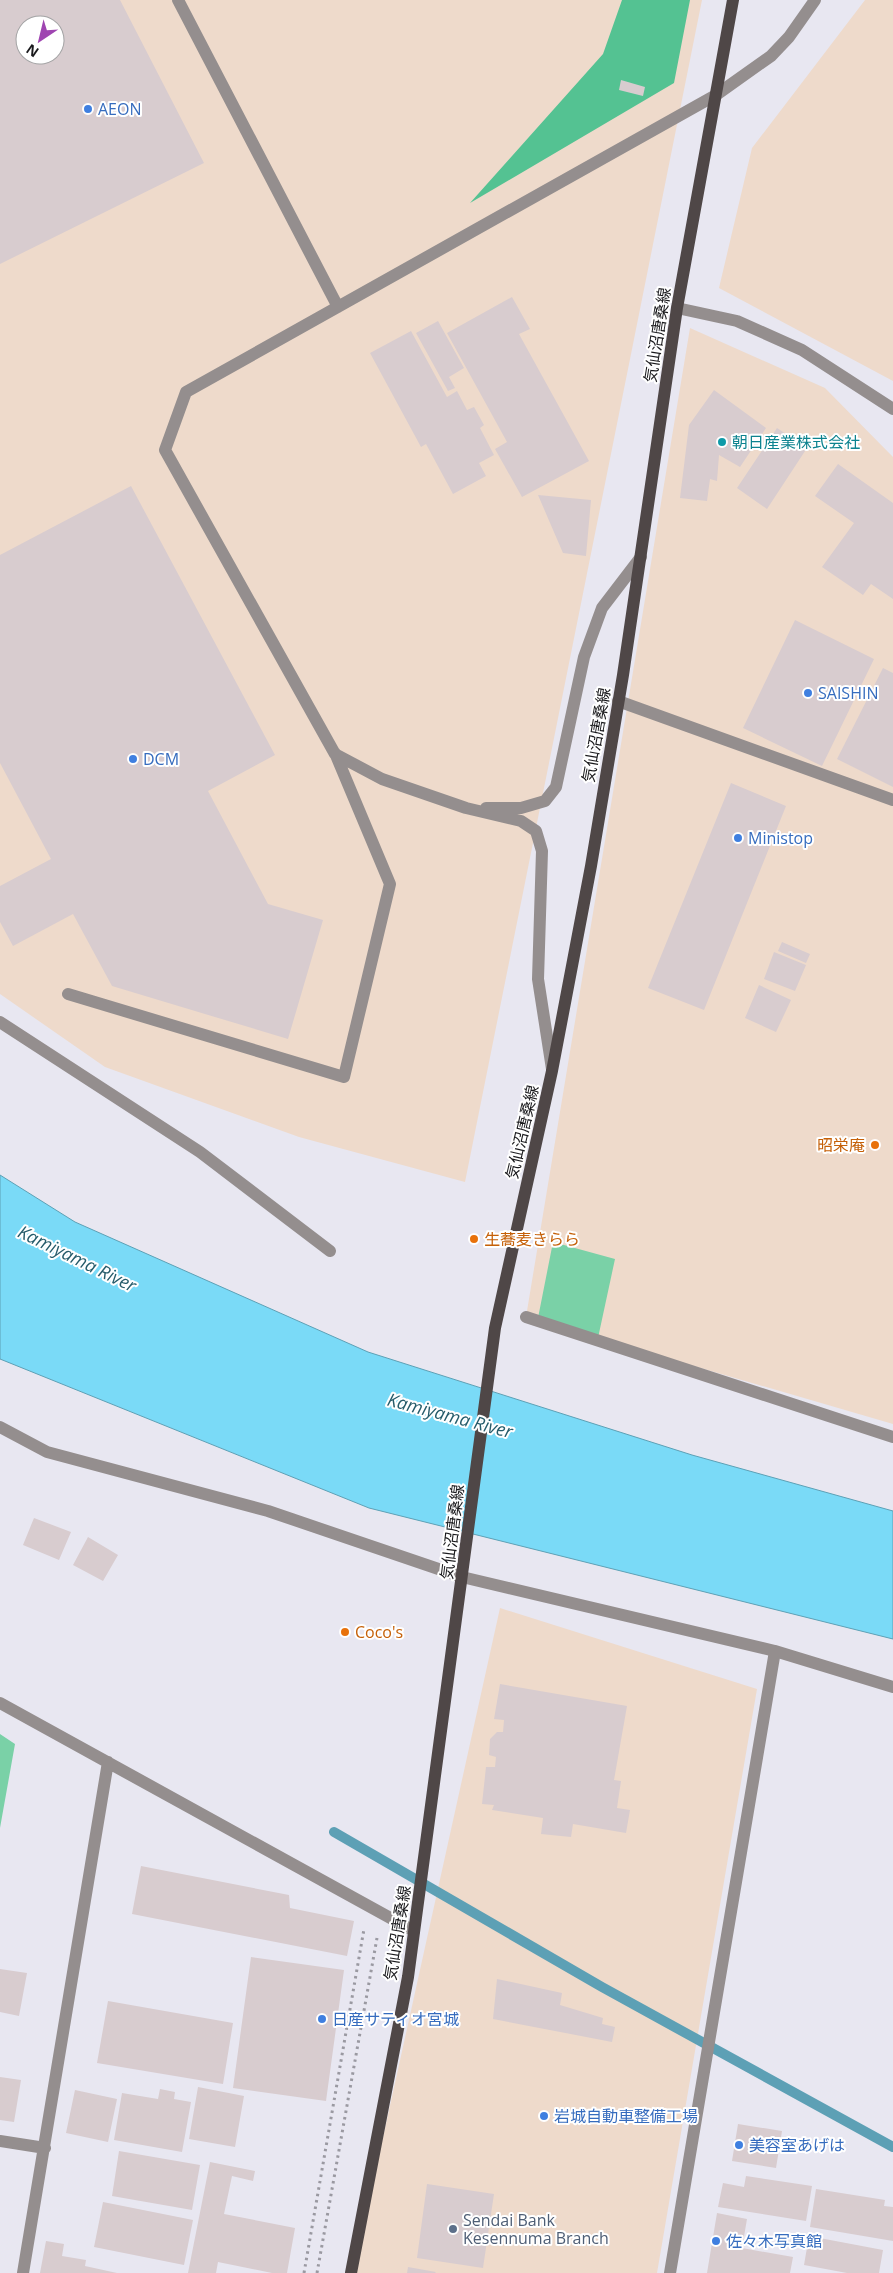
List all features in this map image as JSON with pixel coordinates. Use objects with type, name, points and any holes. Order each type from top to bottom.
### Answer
[{"type":"main road","name":"気仙沼唐桑線","points":[[351,2273],[408,1977],[495,1328],[552,1072],[591,866],[618,701],[677,308],[733,0]]},
{"type":"street","points":[[178,0],[338,307]]},
{"type":"street","points":[[68,994],[344,1077],[390,884],[335,753],[166,450],[186,392],[716,95],[771,56],[789,37],[815,0]]},
{"type":"street","points":[[677,308],[737,321],[802,350],[893,409]]},
{"type":"street","points":[[466,808],[521,808],[545,801],[556,787],[584,657],[602,608],[640,557]]},
{"type":"street","points":[[618,701],[893,800]]},
{"type":"street","points":[[335,753],[382,779],[466,808],[521,821],[536,831],[542,851],[538,980],[552,1072]]},
{"type":"street","points":[[0,1022],[200,1152],[330,1251]]},
{"type":"street","points":[[526,1317],[893,1437]]},
{"type":"street","points":[[0,1427],[47,1452],[268,1511],[462,1577],[775,1651],[893,1687]]},
{"type":"street","points":[[670,2273],[775,1651]]},
{"type":"street","points":[[0,1703],[414,1931]]},
{"type":"street","points":[[23,2273],[108,1762]]},
{"type":"street","points":[[0,2141],[44,2148]]},
{"type":"path","points":[[304,2273],[368,1906]]},
{"type":"path","points":[[317,2273],[382,1913]]},
{"type":"shaded area","points":[[0,0],[702,0],[465,1182],[299,1137],[105,1067],[0,994]]},
{"type":"shaded area","points":[[865,0],[893,0],[893,381],[719,288],[752,148]]},
{"type":"shaded area","points":[[690,328],[825,388],[893,457],[893,1424],[526,1317]]},
{"type":"shaded area","points":[[500,1608],[757,1689],[657,2273],[353,2273]]},
{"type":"green space","points":[[622,0],[690,0],[674,83],[470,203],[603,54]]},
{"type":"green space","points":[[553,1242],[615,1259],[598,1338],[537,1323]]},
{"type":"green space","points":[[0,1734],[15,1744],[0,1828]]},
{"type":"water","name":"Kamiyama River","points":[[0,1175],[75,1222],[368,1352],[692,1455],[893,1511],[893,1639],[369,1508],[0,1359]]},
{"type":"building","name":"AEON","points":[[0,0],[120,0],[204,163],[0,264]]},
{"type":"building","points":[[621,80],[645,87],[643,96],[619,90]]},
{"type":"building","points":[[512,297],[530,329],[519,334],[589,461],[522,497],[495,449],[507,442],[447,333]]},
{"type":"building","points":[[438,321],[464,368],[449,377],[455,388],[448,391],[416,333]]},
{"type":"building","points":[[411,331],[447,397],[457,391],[467,410],[474,407],[484,425],[480,428],[494,455],[479,463],[486,476],[453,494],[426,444],[421,447],[370,353]]},
{"type":"building","name":"朝日産業株式会社","points":[[714,390],[766,428],[740,467],[719,455],[717,481],[710,479],[707,501],[680,498],[689,425]]},
{"type":"building","points":[[777,428],[807,448],[767,509],[737,488]]},
{"type":"building","points":[[838,464],[893,503],[893,599],[871,584],[863,595],[822,567],[854,523],[815,496]]},
{"type":"building","name":"DCM","points":[[131,486],[275,755],[208,791],[268,904],[323,920],[288,1039],[112,986],[73,914],[13,946],[0,922],[0,886],[51,859],[0,763],[0,555]]},
{"type":"building","points":[[538,495],[591,500],[586,556],[563,553]]},
{"type":"building","name":"SAISHIN","points":[[795,620],[874,659],[822,766],[743,728]]},
{"type":"building","name":"SAISHIN","points":[[883,668],[893,673],[893,787],[837,759]]},
{"type":"building","points":[[731,783],[786,806],[704,1010],[648,988]]},
{"type":"building","points":[[782,942],[810,954],[806,963],[778,951]]},
{"type":"building","points":[[774,952],[806,965],[795,991],[764,979]]},
{"type":"building","points":[[759,985],[791,1000],[776,1032],[745,1018]]},
{"type":"building","points":[[34,1518],[71,1532],[59,1560],[23,1545]]},
{"type":"building","points":[[88,1537],[118,1555],[103,1581],[73,1565]]},
{"type":"building","points":[[500,1684],[627,1706],[614,1780],[621,1781],[617,1808],[630,1810],[626,1833],[573,1824],[571,1837],[541,1834],[543,1818],[492,1810],[494,1805],[482,1804],[486,1767],[495,1767],[496,1757],[489,1755],[490,1739],[497,1732],[503,1732],[504,1720],[494,1719]]},
{"type":"building","points":[[141,1866],[289,1895],[290,1908],[354,1921],[347,1956],[132,1914]]},
{"type":"building","points":[[251,1957],[344,1970],[326,2101],[233,2088]]},
{"type":"building","points":[[0,1969],[27,1973],[19,2016],[0,2012]]},
{"type":"building","points":[[497,1979],[562,1993],[560,2005],[603,2018],[602,2024],[615,2027],[612,2042],[493,2019]]},
{"type":"building","points":[[108,2001],[233,2023],[223,2084],[97,2063]]},
{"type":"building","points":[[0,2077],[21,2080],[14,2122],[0,2120]]},
{"type":"building","points":[[198,2087],[244,2096],[235,2147],[189,2139]]},
{"type":"building","points":[[160,2089],[175,2092],[174,2099],[191,2102],[182,2152],[114,2140],[122,2093],[158,2099]]},
{"type":"building","points":[[75,2090],[117,2099],[108,2142],[66,2133]]},
{"type":"building","points":[[738,2124],[782,2131],[776,2168],[732,2161]]},
{"type":"building","points":[[119,2151],[200,2165],[192,2210],[112,2196]]},
{"type":"building","points":[[210,2162],[255,2171],[253,2181],[232,2176],[224,2214],[295,2228],[287,2273],[272,2273],[218,2262],[216,2273],[188,2273]]},
{"type":"building","points":[[746,2176],[812,2186],[806,2221],[718,2207],[723,2183],[744,2187]]},
{"type":"building","points":[[427,2184],[494,2194],[483,2268],[417,2258]]},
{"type":"building","points":[[816,2189],[885,2200],[884,2206],[893,2207],[893,2241],[810,2227]]},
{"type":"building","points":[[103,2202],[193,2220],[184,2265],[94,2247]]},
{"type":"building","points":[[717,2213],[747,2219],[742,2248],[793,2257],[790,2273],[707,2273]]},
{"type":"building","points":[[809,2236],[883,2250],[879,2273],[847,2273],[804,2265]]},
{"type":"building","points":[[46,2241],[64,2244],[62,2256],[86,2260],[85,2266],[117,2273],[40,2273]]},
{"type":"building","points":[[408,2267],[436,2272],[407,2273]]},
{"type":"waterway","points":[[334,1832],[602,1987],[893,2147]]},
{"type":"place","name":"AEON","points":[[88,109]]},
{"type":"place","name":"朝日産業株式会社","points":[[722,442]]},
{"type":"place","name":"SAISHIN","points":[[808,693]]},
{"type":"place","name":"DCM","points":[[133,759]]},
{"type":"place","name":"Ministop","points":[[738,838]]},
{"type":"place","name":"昭栄庵","points":[[875,1145]]},
{"type":"place","name":"生蕎麦きらら","points":[[474,1239]]},
{"type":"place","name":"Coco's","points":[[345,1632]]},
{"type":"place","name":"日産サティオ宮城","points":[[322,2019]]},
{"type":"place","name":"岩城自動車整備工場","points":[[544,2116]]},
{"type":"place","name":"美容室あげは","points":[[739,2145]]},
{"type":"place","name":"Sendai Bank Kesennuma Branch","points":[[453,2229]]},
{"type":"place","name":"佐々木写真館","points":[[716,2241]]}]
